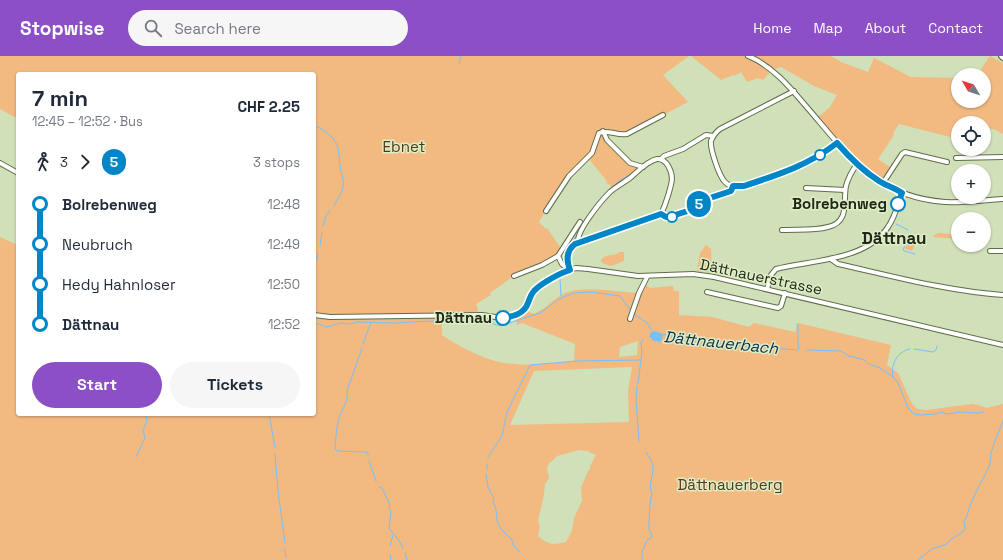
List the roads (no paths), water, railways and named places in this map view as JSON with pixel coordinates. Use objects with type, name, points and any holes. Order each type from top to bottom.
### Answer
[{"type":"street","points":[[748,56],[775,73],[794,91],[837,143],[857,164],[883,183],[902,193],[949,202],[1003,199]]},
{"type":"street","points":[[794,91],[720,129],[713,136],[711,148],[721,175],[726,183],[733,186],[744,186],[796,168],[817,157],[837,143]]},
{"type":"street","points":[[546,211],[569,176],[592,154],[598,135],[603,131],[627,134],[663,115]]},
{"type":"street","points":[[603,131],[607,140],[630,163],[643,167]]},
{"type":"street","points":[[578,243],[579,235],[600,202],[613,189],[655,160],[661,159],[706,135],[713,136]]},
{"type":"street","points":[[883,183],[902,154],[906,152],[946,162]]},
{"type":"street","points":[[956,158],[1003,157]]},
{"type":"street","points":[[570,270],[567,261],[568,254],[572,246],[661,214],[672,178],[667,164],[661,159]]},
{"type":"street","points":[[0,163],[16,172]]},
{"type":"street","points":[[782,230],[823,228],[830,227],[837,223],[844,214],[845,190],[848,179],[857,164]]},
{"type":"street","points":[[661,214],[666,217],[694,209],[706,199],[731,191],[733,186]]},
{"type":"street","points":[[806,188],[845,190]]},
{"type":"street","points":[[768,289],[771,275],[776,269],[831,259],[865,247],[877,239],[890,225],[902,193]]},
{"type":"street","points":[[514,276],[558,256],[580,222]]},
{"type":"street","points":[[991,251],[1003,251]]},
{"type":"street","points":[[558,256],[562,263],[570,270]]},
{"type":"street","points":[[831,259],[836,264],[935,285],[971,292],[1003,295]]},
{"type":"street","name":"Dättnauerstrasse","points":[[316,315],[330,317],[482,315],[502,318],[517,315],[526,308],[532,294],[536,289],[560,274],[570,270],[585,268],[647,276],[700,275],[719,278],[1003,346]]},
{"type":"street","points":[[631,315],[647,276]]},
{"type":"street","points":[[707,292],[777,308],[781,306],[784,293]]},
{"type":"water","points":[[655,331],[663,334],[660,342],[654,341],[649,336]]},
{"type":"waterway","points":[[459,64],[461,56]]},
{"type":"waterway","name":"Dättnauerbach","points":[[316,126],[330,135],[338,147],[343,184],[342,192],[334,206]]},
{"type":"waterway","points":[[564,260],[567,250],[596,204],[610,189],[629,175]]},
{"type":"waterway","name":"Dättnauerbach","points":[[323,226],[326,216],[330,210]]},
{"type":"waterway","points":[[896,224],[908,230]]},
{"type":"waterway","name":"Dättnauerbach","points":[[320,246],[322,232]]},
{"type":"waterway","points":[[909,235],[903,250],[915,254]]},
{"type":"waterway","name":"Dättnauerbach","points":[[316,260],[318,254]]},
{"type":"waterway","points":[[560,279],[561,296]]},
{"type":"waterway","name":"Dättnauerbach","points":[[316,323],[326,327],[341,323],[350,324],[357,322],[395,323],[469,319],[482,320],[500,326],[540,313],[559,299],[574,293],[591,292],[620,296],[632,312]]},
{"type":"waterway","name":"Dättnauerbach","points":[[634,314],[647,323],[653,332]]},
{"type":"waterway","points":[[363,344],[371,322]]},
{"type":"waterway","points":[[797,324],[799,349]]},
{"type":"waterway","name":"Dättnauerbach","points":[[662,335],[669,335],[680,340],[722,344]]},
{"type":"waterway","points":[[638,383],[642,352],[641,342],[643,339]]},
{"type":"waterway","name":"Dättnauerbach","points":[[729,345],[798,350]]},
{"type":"waterway","points":[[914,349],[933,352],[936,350],[937,346]]},
{"type":"waterway","points":[[362,348],[347,391],[346,402],[339,418],[335,449],[337,451],[366,452],[368,455]]},
{"type":"waterway","points":[[893,377],[893,368],[898,356],[905,350],[910,349]]},
{"type":"waterway","name":"Dättnauerbach","points":[[807,350],[841,351],[849,356],[865,360],[869,364],[880,368],[893,377],[898,383],[908,408],[914,414],[936,414],[941,412],[948,414],[960,412],[984,412]]},
{"type":"waterway","points":[[488,457],[502,436],[507,412],[530,365],[577,361],[640,360]]},
{"type":"waterway","points":[[637,386],[636,400],[639,441]]},
{"type":"waterway","points":[[136,457],[145,438],[143,430],[147,421],[146,416]]},
{"type":"waterway","name":"Dättnauerbach","points":[[269,416],[275,447]]},
{"type":"waterway","points":[[918,560],[932,549],[947,544],[951,539],[963,532],[965,528],[964,520],[967,516],[973,498],[989,467],[991,453],[1003,421]]},
{"type":"waterway","points":[[642,560],[642,552],[647,540],[652,537],[649,526],[653,466],[646,452]]},
{"type":"waterway","name":"Dättnauerbach","points":[[275,454],[285,543]]},
{"type":"waterway","points":[[369,461],[376,481]]},
{"type":"waterway","points":[[487,464],[487,470]]},
{"type":"waterway","points":[[486,474],[488,487],[494,499],[493,502],[498,524],[500,528],[511,538],[514,546],[520,552]]},
{"type":"waterway","points":[[379,487],[382,488],[390,505],[389,508],[391,512],[389,528],[403,548]]},
{"type":"waterway","points":[[390,546],[393,535]]},
{"type":"waterway","name":"Dättnauerbach","points":[[285,548],[286,558]]},
{"type":"waterway","points":[[405,553],[407,560]]},
{"type":"waterway","points":[[390,555],[391,560]]},
{"type":"place","name":"Bolrebenweg","points":[[898,204]]},
{"type":"place","name":"Dättnau","points":[[503,318]]},
{"type":"district","name":"Dättnau","points":[[894,238]]},
{"type":"park label","name":"Ebnet","points":[[404,147]]},
{"type":"park label","name":"Dättnauerberg","points":[[730,485]]}]
